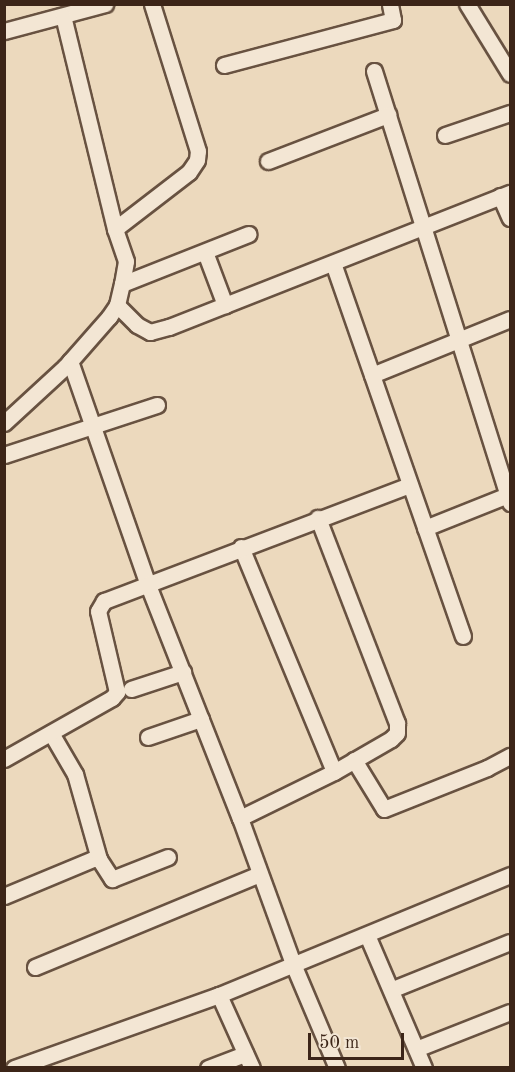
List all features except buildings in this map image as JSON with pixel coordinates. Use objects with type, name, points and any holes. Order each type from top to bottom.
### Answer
[{"type":"street","points":[[4,30],[105,4]]},
{"type":"street","points":[[115,229],[189,172],[197,160],[198,150],[152,4]]},
{"type":"street","points":[[224,65],[393,20],[390,4]]},
{"type":"street","points":[[467,4],[510,74]]},
{"type":"street","points":[[4,423],[70,361],[117,305],[126,261],[115,229],[63,16]]},
{"type":"street","points":[[374,71],[509,499],[425,528]]},
{"type":"street","points":[[445,135],[510,113]]},
{"type":"street","points":[[268,161],[387,115]]},
{"type":"street","points":[[117,305],[137,325],[150,332],[169,327],[505,194],[510,218]]},
{"type":"street","points":[[122,284],[248,234]]},
{"type":"street","points":[[205,252],[225,305]]},
{"type":"street","points":[[333,263],[463,636]]},
{"type":"street","points":[[372,375],[510,319]]},
{"type":"street","points":[[70,361],[148,585],[240,818],[293,964],[337,1068]]},
{"type":"street","points":[[4,455],[157,405]]},
{"type":"street","points":[[4,759],[112,698],[117,692],[98,611],[100,605],[242,547],[410,485]]},
{"type":"street","points":[[240,818],[334,772],[392,739],[398,733],[397,723],[318,518]]},
{"type":"street","points":[[242,547],[334,772]]},
{"type":"street","points":[[131,689],[183,672]]},
{"type":"street","points":[[148,737],[201,719]]},
{"type":"street","points":[[51,733],[75,774],[99,859],[112,879],[168,857]]},
{"type":"street","points":[[354,760],[384,809],[488,768],[510,756]]},
{"type":"street","points":[[4,896],[99,859]]},
{"type":"street","points":[[35,967],[260,874]]},
{"type":"street","points":[[14,1068],[219,995],[510,875]]},
{"type":"street","points":[[367,935],[393,989],[424,1068]]},
{"type":"street","points":[[393,989],[510,942]]},
{"type":"street","points":[[208,1068],[249,1061],[219,995]]},
{"type":"street","points":[[416,1049],[510,1012]]}]
